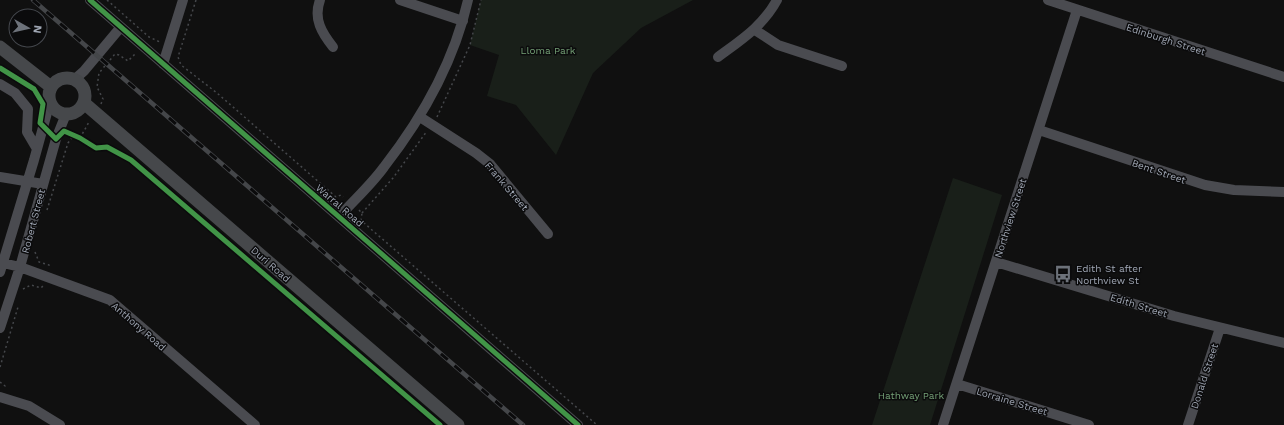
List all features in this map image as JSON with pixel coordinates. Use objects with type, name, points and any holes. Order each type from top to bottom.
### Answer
[{"type":"main road","points":[[0,47],[51,87]]},
{"type":"main road","points":[[64,77],[75,79],[83,86],[85,92],[84,104],[76,111],[66,114],[56,110],[50,102],[49,92],[51,87],[59,79],[64,77]]},
{"type":"main road","name":"Duri Road","points":[[84,104],[458,425]]},
{"type":"street","name":"Warral Road","points":[[90,0],[120,28],[578,425]]},
{"type":"street","points":[[163,64],[183,0]]},
{"type":"street","points":[[320,0],[317,14],[318,23],[322,32],[333,47]]},
{"type":"street","points":[[400,0],[463,21]]},
{"type":"street","points":[[339,217],[384,168],[420,117],[445,72],[463,21],[468,0]]},
{"type":"street","points":[[718,57],[755,30],[770,13],[777,0]]},
{"type":"street","name":"Edinburgh Street","points":[[1048,0],[1284,77]]},
{"type":"street","name":"Northview Street","points":[[943,425],[1077,10]]},
{"type":"street","points":[[75,79],[84,71],[120,28]]},
{"type":"street","points":[[755,30],[778,45],[842,66]]},
{"type":"street","points":[[0,84],[15,93],[28,109],[27,132],[37,148]]},
{"type":"street","name":"Robert Street","points":[[1,267],[28,182],[50,102]]},
{"type":"street","name":"Robert Street","points":[[0,328],[3,310],[20,266],[56,139],[66,114]]},
{"type":"street","name":"Frank Street","points":[[420,117],[490,164],[548,234]]},
{"type":"street","name":"Bent Street","points":[[1039,130],[1205,185],[1234,190],[1284,192]]},
{"type":"street","points":[[0,177],[43,184]]},
{"type":"street","name":"Edith Street","points":[[996,262],[1174,316],[1284,343]]},
{"type":"street","name":"Anthony Road","points":[[1,267],[20,266],[110,300],[255,425]]},
{"type":"street","name":"Donald Street","points":[[1188,425],[1220,328]]},
{"type":"street","name":"Lorraine Street","points":[[957,384],[1089,425]]},
{"type":"street","points":[[0,397],[29,406],[60,425]]},
{"type":"path","points":[[107,0],[149,37],[162,42]]},
{"type":"path","points":[[196,0],[178,57],[181,65],[217,93],[336,197],[341,196],[344,198]]},
{"type":"path","points":[[56,139],[64,131],[82,139],[103,99],[97,87],[100,71],[115,54],[119,54],[128,61],[135,54]]},
{"type":"path","points":[[47,210],[68,143],[74,135]]},
{"type":"path","points":[[359,210],[362,213],[361,220],[372,230],[597,425]]},
{"type":"path","points":[[22,295],[23,288],[31,285],[41,288],[47,277],[49,265],[40,262],[35,252]]},
{"type":"path","points":[[0,367],[20,301]]},
{"type":"green space","name":"Lloma Park","points":[[481,0],[693,0],[641,28],[593,73],[556,155],[516,105],[487,96],[499,55],[470,45]]},
{"type":"green space","name":"Hathway Park","points":[[953,178],[1002,195],[930,425],[872,425]]},
{"type":"railway","points":[[33,0],[523,425]]},
{"type":"cycle path","points":[[90,0],[578,425]]},
{"type":"cycle path","points":[[0,68],[34,89],[43,104],[40,123],[56,139],[64,131],[80,138],[96,148],[107,147],[131,160],[440,425]]},
{"type":"place","name":"Edith St after Northview St","points":[[1063,274]]}]
